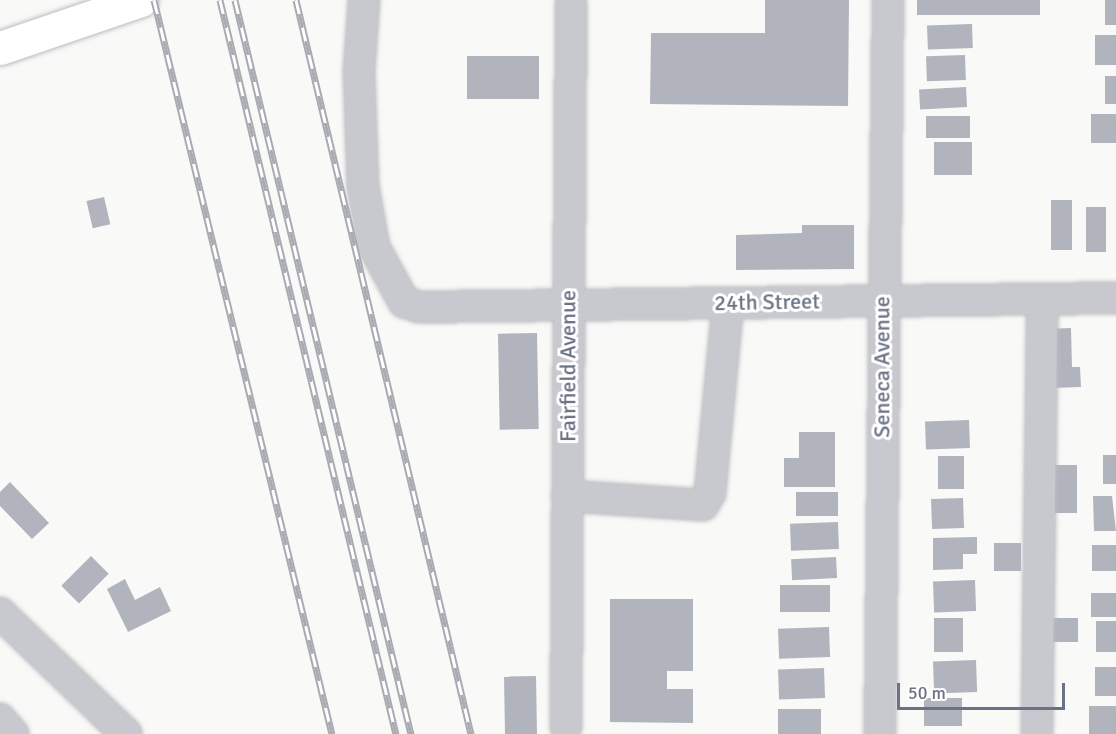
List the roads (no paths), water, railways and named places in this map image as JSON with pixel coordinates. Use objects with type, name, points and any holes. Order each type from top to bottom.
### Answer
[{"type":"main road","points":[[0,48],[141,0]]},
{"type":"street","name":"24th Street","points":[[364,0],[359,72],[363,186],[374,247],[404,302],[419,307],[1116,298]]},
{"type":"street","name":"Seneca Avenue","points":[[880,734],[888,0]]},
{"type":"street","name":"Fairfield Avenue","points":[[566,728],[571,4]]},
{"type":"street","points":[[1036,734],[1042,299]]},
{"type":"street","points":[[567,496],[703,505],[710,493],[728,303]]},
{"type":"street","points":[[0,613],[126,734]]},
{"type":"street","points":[[0,719],[14,734]]},
{"type":"railway","points":[[154,0],[332,734]]},
{"type":"railway","points":[[220,0],[396,734]]},
{"type":"railway","points":[[235,0],[411,734]]},
{"type":"railway","points":[[296,0],[471,734]]}]
